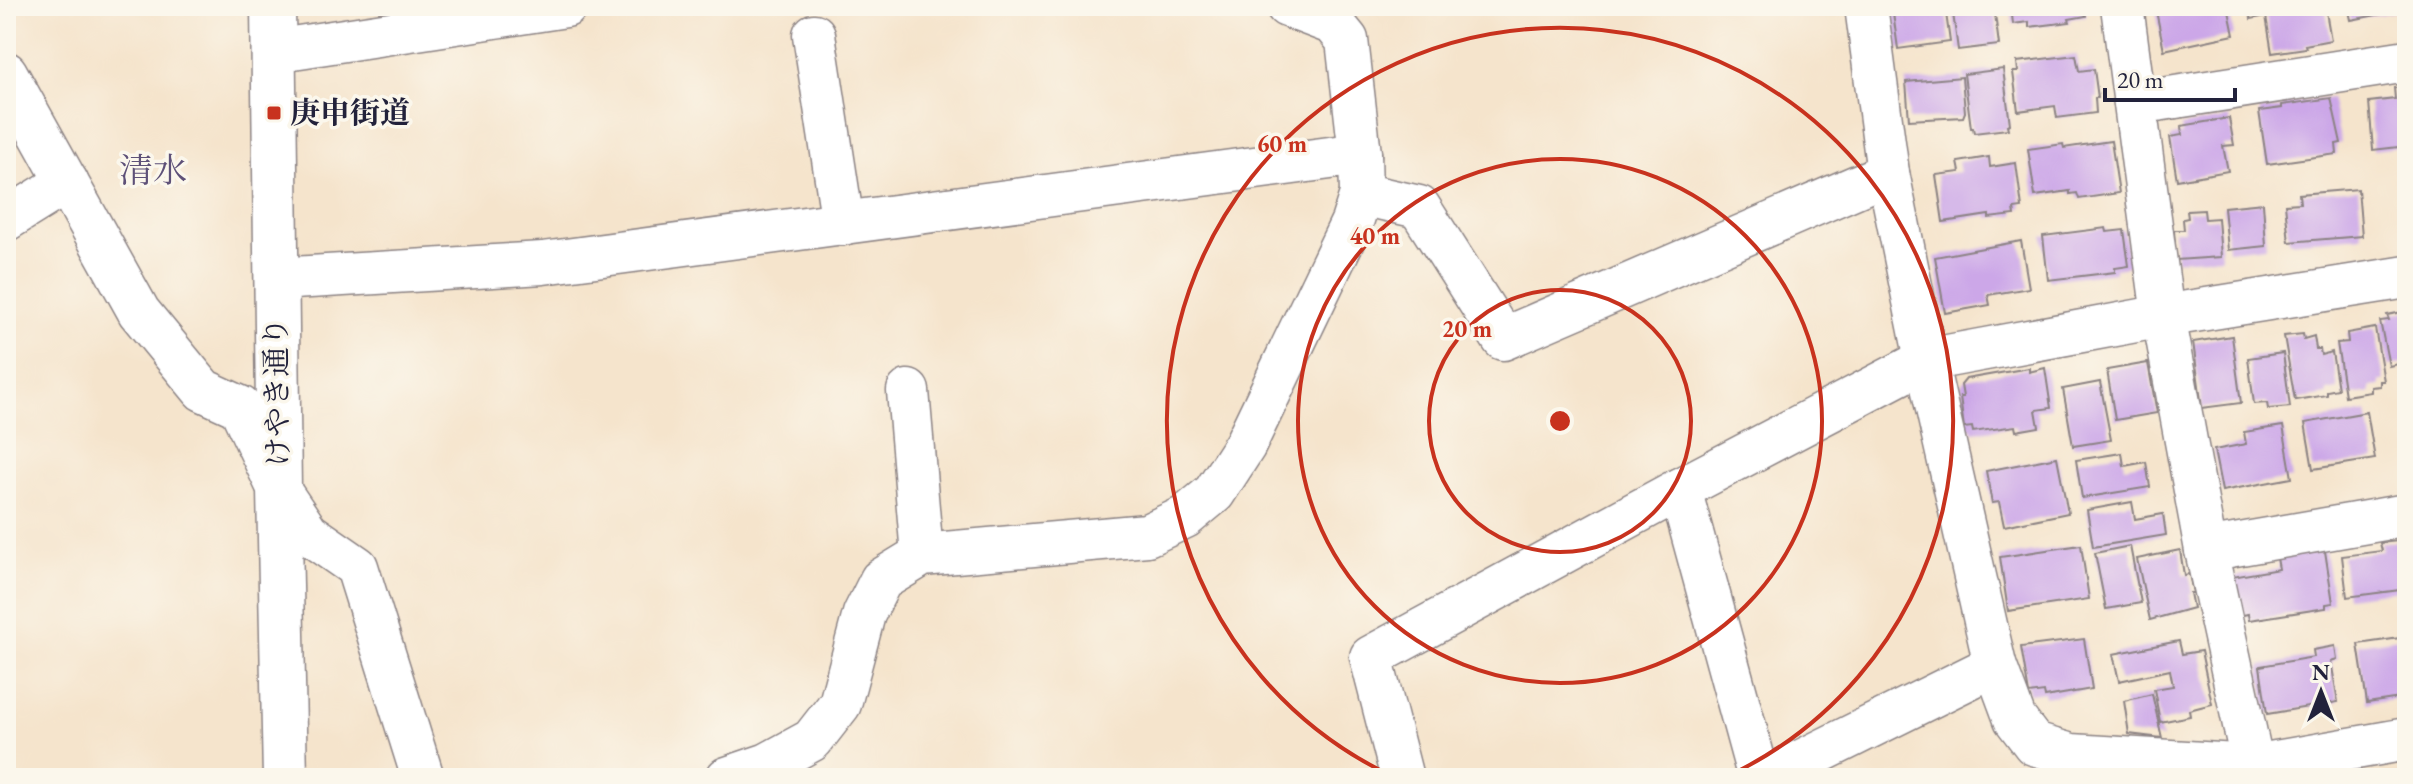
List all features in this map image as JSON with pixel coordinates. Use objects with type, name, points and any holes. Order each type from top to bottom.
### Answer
[{"type":"street","name":"けやき通り","points":[[273,6],[285,778]]},
{"type":"street","points":[[273,51],[566,6]]},
{"type":"street","points":[[727,778],[768,764],[812,740],[840,704],[864,614],[881,580],[922,555],[1147,535],[1185,517],[1214,493],[1245,445],[1352,222],[1361,174],[1347,40],[1334,24],[1287,6]]},
{"type":"street","points":[[1866,6],[1888,173],[1926,360],[1995,665],[2015,719],[2034,744],[2071,755],[2253,766],[2407,739]]},
{"type":"street","points":[[2122,6],[2163,316],[2206,550],[2253,766]]},
{"type":"street","points":[[814,35],[843,224]]},
{"type":"street","points":[[2137,103],[2407,61]]},
{"type":"street","points":[[6,73],[139,312],[203,390],[240,407],[279,490],[308,533],[357,567],[423,778]]},
{"type":"street","points":[[276,279],[543,263],[843,224],[1361,174],[1419,207],[1503,339],[1888,173]]},
{"type":"street","points":[[6,220],[67,182]]},
{"type":"street","points":[[1402,778],[1371,657],[1926,360],[2163,316],[2407,277]]},
{"type":"street","points":[[908,391],[922,555]]},
{"type":"street","points":[[1680,489],[1759,778]]},
{"type":"street","points":[[2206,550],[2407,515]]},
{"type":"street","points":[[1767,778],[1995,665]]},
{"type":"building","points":[[1914,6],[1945,6],[1950,42],[1898,49],[1893,13],[1915,10]]},
{"type":"building","points":[[1952,6],[1994,6],[1999,45],[1958,50]]},
{"type":"building","points":[[2011,6],[2085,6],[2086,16],[2069,19],[2070,22],[2029,27],[2029,22],[2013,24]]},
{"type":"building","points":[[2155,6],[2228,6],[2234,35],[2164,50]]},
{"type":"building","points":[[2249,6],[2325,6],[2331,40],[2305,45],[2306,48],[2272,53],[2266,16],[2251,19]]},
{"type":"building","points":[[2348,6],[2407,6],[2407,9],[2351,20]]},
{"type":"building","points":[[2076,55],[2079,71],[2094,69],[2098,98],[2095,98],[2096,113],[2057,118],[2055,106],[2018,111],[2013,72],[2018,72],[2017,62]]},
{"type":"building","points":[[2003,69],[2010,124],[2007,125],[2008,129],[1974,133],[1964,74]]},
{"type":"building","points":[[1962,77],[1963,117],[1909,120],[1906,82]]},
{"type":"building","points":[[2407,87],[2407,146],[2373,150],[2369,102],[2395,99],[2394,88]]},
{"type":"building","points":[[2331,98],[2341,143],[2336,144],[2337,154],[2267,164],[2259,111]]},
{"type":"building","points":[[2229,118],[2234,145],[2223,146],[2228,171],[2177,180],[2170,137],[2182,135],[2181,126]]},
{"type":"building","points":[[2111,141],[2119,193],[2079,199],[2077,193],[2070,194],[2070,191],[2035,196],[2028,149],[2063,144],[2064,148]]},
{"type":"building","points":[[1989,157],[1990,167],[2016,163],[2022,208],[2014,209],[2015,215],[1989,218],[1989,215],[1943,222],[1936,175],[1960,172],[1958,162]]},
{"type":"building","points":[[2358,189],[2362,236],[2289,242],[2285,204],[2300,203],[2299,194]]},
{"type":"building","points":[[2263,203],[2266,246],[2228,250],[2224,207]]},
{"type":"building","points":[[2204,210],[2205,219],[2218,218],[2221,257],[2176,260],[2174,230],[2184,230],[2183,219],[2188,218],[2187,211]]},
{"type":"building","points":[[2106,228],[2107,232],[2124,230],[2129,266],[2115,268],[2115,272],[2048,280],[2043,236]]},
{"type":"building","points":[[2021,241],[2029,288],[1988,295],[1990,305],[1945,313],[1935,257]]},
{"type":"building","points":[[2407,311],[2407,362],[2389,366],[2380,321],[2389,320],[2387,315]]},
{"type":"building","points":[[2375,328],[2384,381],[2380,381],[2380,386],[2371,387],[2371,392],[2345,396],[2337,343],[2348,342],[2347,333]]},
{"type":"building","points":[[2303,334],[2304,339],[2314,336],[2316,349],[2320,349],[2321,355],[2332,352],[2338,389],[2327,391],[2327,395],[2295,400],[2284,336]]},
{"type":"building","points":[[2232,336],[2241,403],[2202,408],[2193,342]]},
{"type":"building","points":[[2283,353],[2290,407],[2268,409],[2267,403],[2254,404],[2248,358]]},
{"type":"building","points":[[2148,363],[2157,413],[2115,420],[2107,370]]},
{"type":"building","points":[[2029,368],[2029,372],[2045,368],[2051,408],[2036,410],[2039,427],[2016,431],[2015,426],[1973,432],[1972,427],[1964,428],[1960,397],[1963,397],[1961,385],[1966,379]]},
{"type":"building","points":[[2100,382],[2111,440],[2073,446],[2063,389]]},
{"type":"building","points":[[2367,412],[2375,459],[2313,469],[2305,423]]},
{"type":"building","points":[[2283,426],[2292,478],[2222,491],[2214,450],[2246,444],[2244,432]]},
{"type":"building","points":[[2122,453],[2124,466],[2146,462],[2150,487],[2082,498],[2076,460]]},
{"type":"building","points":[[2057,457],[2068,513],[2004,526],[1999,502],[1992,503],[1986,471]]},
{"type":"building","points":[[2132,502],[2135,519],[2163,514],[2166,535],[2093,547],[2087,510]]},
{"type":"building","points":[[2407,540],[2407,589],[2347,597],[2342,556],[2382,551],[2380,543]]},
{"type":"building","points":[[2081,545],[2089,599],[2008,611],[2000,557]]},
{"type":"building","points":[[2130,546],[2141,603],[2106,609],[2095,553]]},
{"type":"building","points":[[2180,550],[2184,575],[2189,574],[2193,608],[2150,620],[2137,559]]},
{"type":"building","points":[[2325,551],[2333,603],[2326,604],[2326,608],[2249,620],[2248,614],[2238,616],[2232,577],[2279,569],[2277,558]]},
{"type":"building","points":[[2407,637],[2407,697],[2367,703],[2358,644]]},
{"type":"building","points":[[2084,639],[2092,689],[2045,697],[2044,692],[2029,694],[2021,647]]},
{"type":"building","points":[[2179,641],[2182,654],[2201,651],[2212,704],[2189,710],[2190,716],[2160,722],[2154,689],[2173,686],[2170,670],[2119,681],[2113,654]]},
{"type":"building","points":[[2335,646],[2337,659],[2331,661],[2338,702],[2267,714],[2260,666],[2314,657],[2313,650]]},
{"type":"building","points":[[2152,694],[2162,738],[2129,734],[2124,701]]},
{"type":"place","name":"庚申街道","points":[[274,113]]},
{"type":"district","name":"清水","points":[[153,170]]}]
